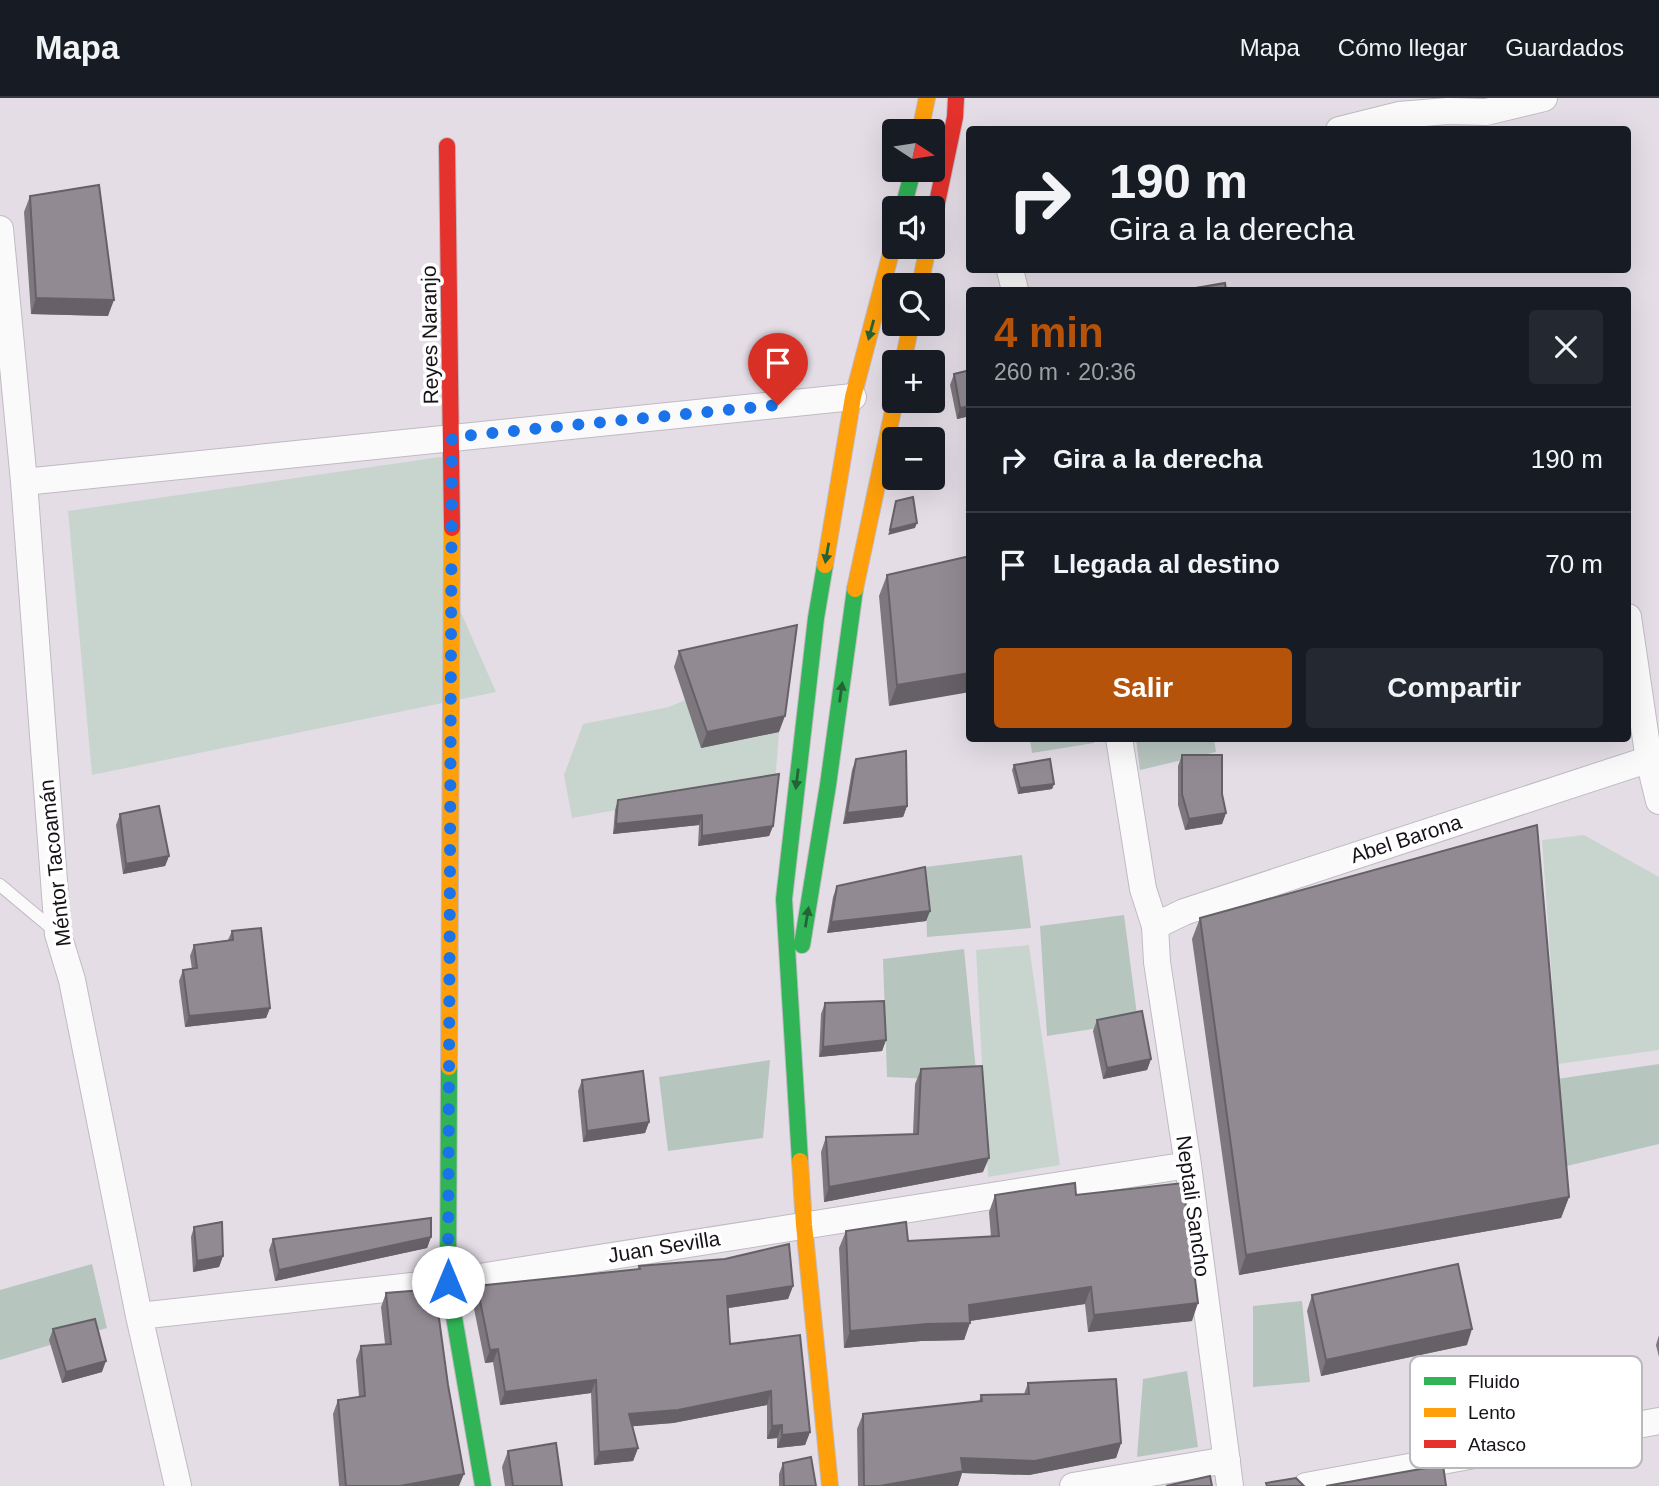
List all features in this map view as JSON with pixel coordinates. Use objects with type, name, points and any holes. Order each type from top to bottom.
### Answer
[{"type":"street","points":[[923,119],[927,98]]},
{"type":"street","points":[[1355,126],[1399,115],[1486,112],[1544,98]]},
{"type":"street","points":[[956,107],[966,138]]},
{"type":"street","points":[[938,196],[956,107]]},
{"type":"street","name":"Reyes Naranjo","points":[[447,146],[452,437],[448,1282],[484,1486]]},
{"type":"street","name":"Méntor Tacoamán","points":[[0,229],[24,482],[58,934],[72,980],[139,1316],[178,1486]]},
{"type":"street","points":[[830,1486],[804,1225],[784,899],[816,618],[853,397],[889,259]]},
{"type":"street","points":[[24,482],[853,397]]},
{"type":"street","points":[[792,1008],[855,595],[893,413]]},
{"type":"street","points":[[1631,633],[1654,758],[1659,801]]},
{"type":"street","name":"Neptali Sancho","points":[[1120,742],[1143,889],[1155,926],[1157,962],[1188,1165],[1230,1486]]},
{"type":"street","name":"Abel Barona","points":[[1155,926],[1184,912],[1654,758]]},
{"type":"street","name":"Juan Sevilla","points":[[139,1316],[448,1282],[1188,1165]]},
{"type":"street","points":[[1073,1486],[1227,1460]]},
{"type":"street","points":[[1306,1486],[1410,1467]]},
{"type":"lane","points":[[0,886],[58,934]]},
{"type":"shaded area","points":[[447,456],[444,574],[496,692],[92,775],[68,511]]},
{"type":"shaded area","points":[[685,700],[702,748],[779,732],[775,784],[572,818],[564,775],[583,724],[669,707]]},
{"type":"shaded area","points":[[1030,742],[1094,742],[1094,743],[1032,753]]},
{"type":"shaded area","points":[[1136,742],[1214,742],[1216,752],[1140,770]]},
{"type":"shaded area","points":[[1584,835],[1659,877],[1659,1050],[1558,1064],[1542,840]]},
{"type":"shaded area","points":[[1022,855],[1031,928],[927,937],[925,867]]},
{"type":"shaded area","points":[[1124,915],[1138,1022],[1047,1036],[1040,926]]},
{"type":"shaded area","points":[[1029,945],[1060,1165],[988,1177],[976,950]]},
{"type":"shaded area","points":[[964,949],[977,1081],[887,1077],[883,959]]},
{"type":"shaded area","points":[[770,1060],[763,1138],[668,1151],[659,1077]]},
{"type":"shaded area","points":[[1659,1064],[1659,1144],[1567,1166],[1550,1080]]},
{"type":"shaded area","points":[[92,1264],[107,1328],[0,1360],[0,1290]]},
{"type":"shaded area","points":[[1302,1301],[1310,1382],[1253,1387],[1253,1306]]},
{"type":"shaded area","points":[[1187,1371],[1198,1447],[1137,1457],[1143,1379]]},
{"type":"building","points":[[99,185],[114,300],[36,298],[30,196]]},
{"type":"building","points":[[1225,283],[1226,287],[1202,287]]},
{"type":"building","points":[[966,371],[966,407],[960,408],[954,374]]},
{"type":"building","points":[[913,497],[917,523],[890,530],[896,501]]},
{"type":"building","points":[[966,557],[966,674],[897,685],[887,575]]},
{"type":"building","points":[[797,625],[785,716],[707,732],[679,651]]},
{"type":"building","points":[[906,751],[907,806],[847,813],[856,759]]},
{"type":"building","points":[[1182,755],[1222,755],[1222,794],[1226,813],[1189,819],[1182,794]]},
{"type":"building","points":[[1050,759],[1054,784],[1020,788],[1014,765]]},
{"type":"building","points":[[779,774],[773,826],[702,836],[702,815],[616,824],[618,800]]},
{"type":"building","points":[[159,806],[169,856],[126,864],[120,814]]},
{"type":"building","points":[[1537,825],[1569,1197],[1246,1255],[1200,918]]},
{"type":"building","points":[[925,867],[930,911],[831,922],[837,886]]},
{"type":"building","points":[[261,928],[270,1008],[189,1016],[183,970],[197,968],[194,945],[233,940],[232,931]]},
{"type":"building","points":[[884,1001],[886,1040],[823,1047],[825,1003]]},
{"type":"building","points":[[1142,1011],[1151,1059],[1107,1068],[1097,1020]]},
{"type":"building","points":[[982,1066],[989,1158],[829,1187],[826,1137],[918,1134],[921,1069]]},
{"type":"building","points":[[643,1071],[649,1122],[587,1131],[582,1080]]},
{"type":"building","points":[[1075,1183],[1076,1195],[1183,1183],[1198,1303],[1094,1315],[1091,1287],[969,1305],[970,1323],[850,1331],[846,1231],[906,1222],[908,1241],[999,1236],[995,1195]]},
{"type":"building","points":[[431,1218],[431,1237],[279,1270],[273,1239]]},
{"type":"building","points":[[222,1222],[223,1256],[197,1261],[194,1227]]},
{"type":"building","points":[[789,1244],[793,1286],[727,1296],[730,1344],[800,1335],[810,1432],[782,1435],[782,1425],[772,1426],[771,1391],[678,1410],[629,1414],[638,1448],[599,1452],[596,1380],[505,1392],[498,1349],[490,1350],[477,1286],[640,1269],[639,1266],[725,1259]]},
{"type":"building","points":[[1458,1264],[1472,1329],[1326,1360],[1312,1295]]},
{"type":"building","points":[[435,1289],[464,1474],[400,1486],[346,1486],[338,1400],[365,1396],[361,1346],[391,1344],[386,1293]]},
{"type":"building","points":[[95,1319],[106,1361],[66,1372],[53,1329]]},
{"type":"building","points":[[1116,1379],[1121,1443],[1035,1461],[961,1458],[963,1471],[880,1486],[864,1486],[863,1414],[982,1401],[981,1395],[1029,1394],[1028,1383]]},
{"type":"building","points":[[556,1443],[562,1486],[513,1486],[508,1451]]},
{"type":"building","points":[[811,1457],[816,1486],[784,1486],[783,1463]]},
{"type":"building","points":[[1426,1468],[1443,1468],[1446,1486],[1326,1486]]},
{"type":"building","points":[[1210,1476],[1212,1486],[1166,1486]]},
{"type":"building","points":[[1296,1478],[1304,1486],[1267,1486],[1266,1483]]},
{"type":"traffic: fast","points":[[906,196],[910,182]]},
{"type":"traffic: fast","points":[[800,1161],[784,899],[816,618],[825,565]]},
{"type":"traffic: fast","points":[[802,945],[828,785],[855,589]]},
{"type":"traffic: fast","points":[[449,1067],[448,1282],[483,1486]]},
{"type":"traffic: slow","points":[[923,119],[927,98]]},
{"type":"traffic: slow","points":[[825,565],[853,397],[889,259]]},
{"type":"traffic: slow","points":[[923,273],[925,259]]},
{"type":"traffic: slow","points":[[906,350],[908,336]]},
{"type":"traffic: slow","points":[[855,589],[892,413]]},
{"type":"traffic: slow","points":[[449,1067],[452,528]]},
{"type":"traffic: slow","points":[[800,1161],[830,1486]]},
{"type":"traffic: jam","points":[[938,196],[955,117],[956,98]]},
{"type":"traffic: jam","points":[[447,146],[452,528]]},
{"type":"route","points":[[448,1282],[452,437],[778,405]]}]
